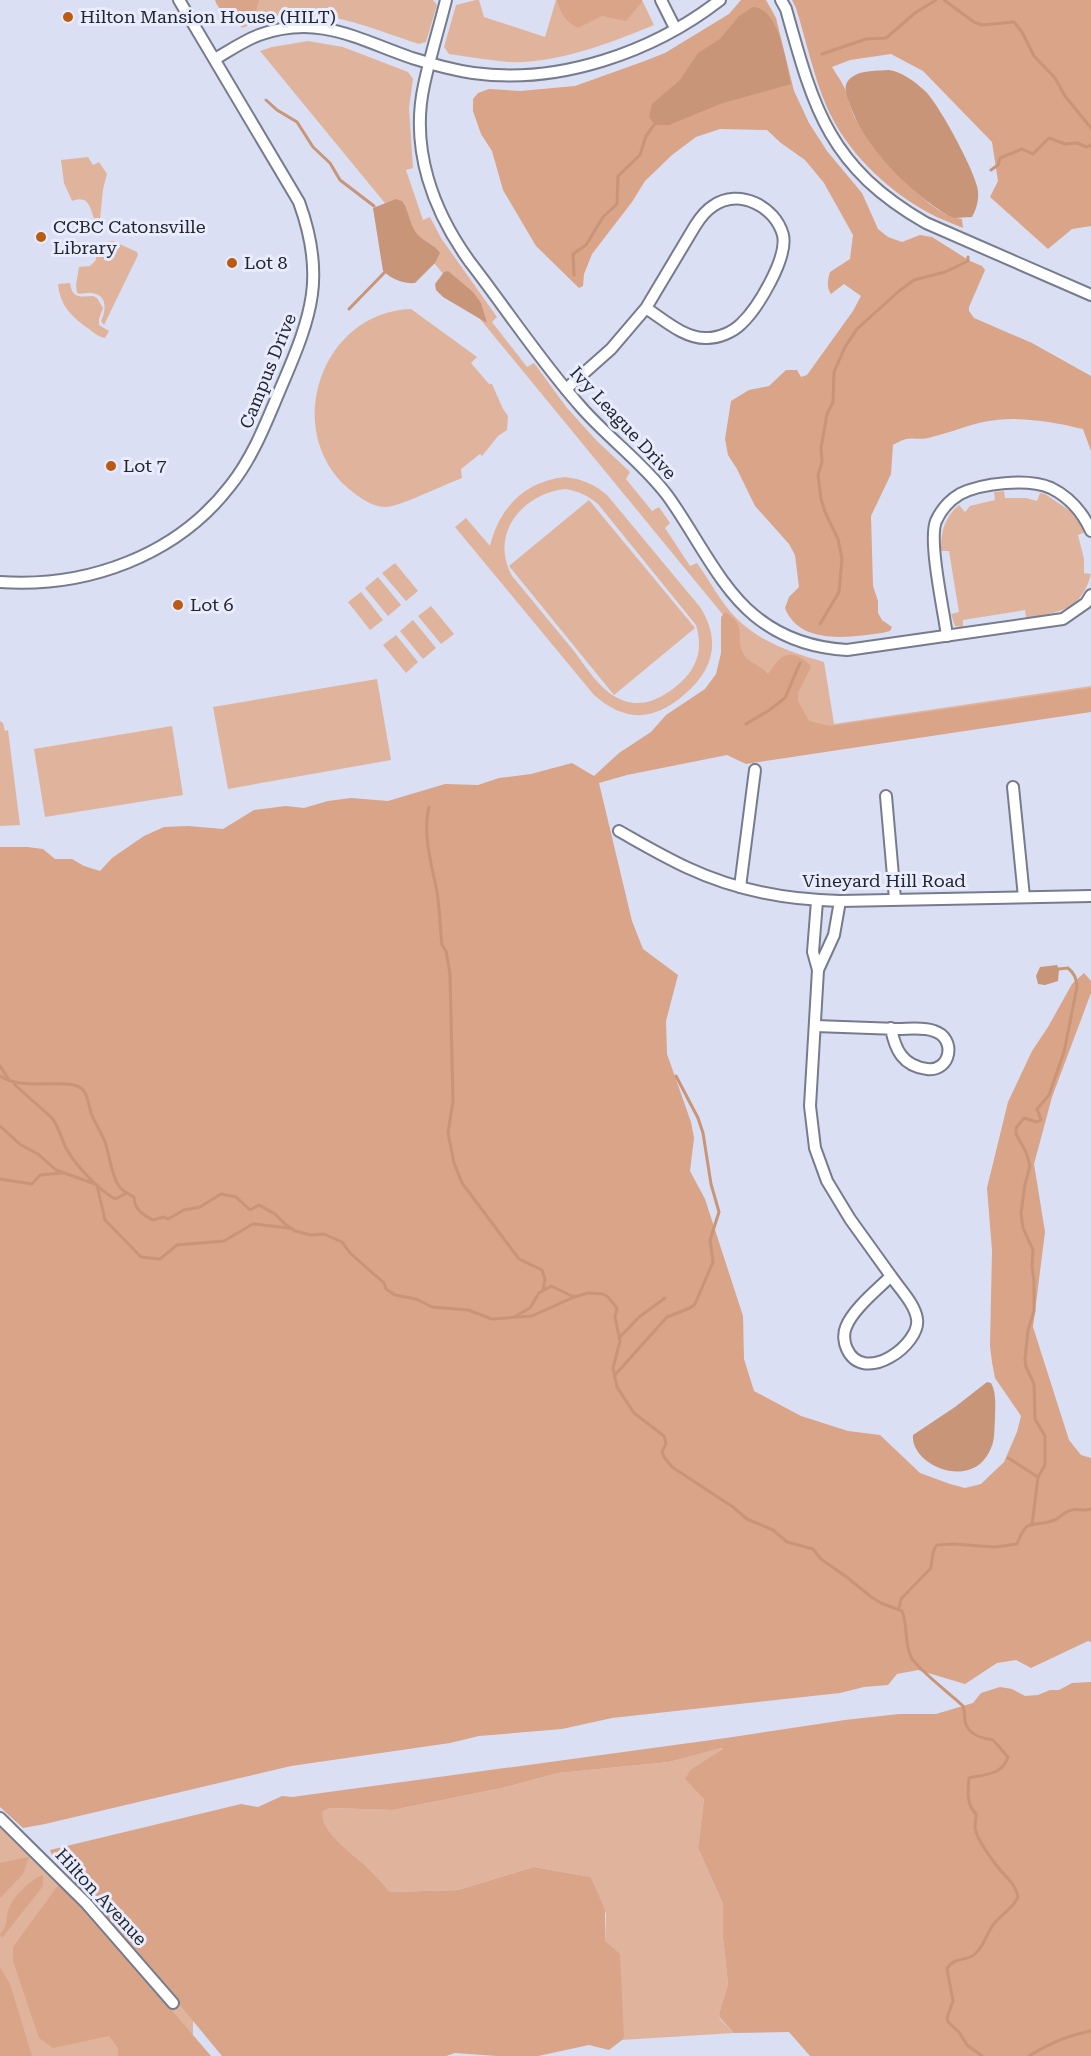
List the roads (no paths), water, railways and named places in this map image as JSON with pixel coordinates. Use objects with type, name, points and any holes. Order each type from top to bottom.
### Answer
[{"type":"street","name":"Campus Drive","points":[[0,582],[31,583],[82,577],[144,556],[179,535],[214,504],[230,486],[250,456],[292,361],[312,307],[315,281],[309,230],[299,202],[179,0]]},
{"type":"street","name":"Ivy League Drive","points":[[446,0],[423,85],[421,132],[423,155],[433,197],[454,240],[566,388],[666,495],[741,605],[771,628],[809,645],[847,650],[1063,619],[1077,611],[1091,595]]},
{"type":"street","points":[[662,0],[675,28]]},
{"type":"street","points":[[215,59],[258,35],[297,27],[323,28],[345,32],[430,63],[473,73],[539,74],[580,67],[618,55],[651,41],[720,0]]},
{"type":"street","points":[[781,0],[786,9],[815,105],[840,150],[857,171],[903,210],[926,223],[1091,296]]},
{"type":"street","points":[[566,388],[611,349],[646,308],[694,226],[714,205],[727,199],[742,199],[756,203],[769,212],[778,223],[783,236],[782,258],[740,326],[728,333],[705,338],[681,331],[646,308]]},
{"type":"street","points":[[947,636],[933,532],[941,512],[949,502],[973,490],[1019,483],[1037,484],[1065,497],[1078,509],[1091,531]]},
{"type":"street","points":[[740,887],[755,770]]},
{"type":"street","points":[[1013,787],[1024,897]]},
{"type":"street","points":[[886,796],[895,899]]},
{"type":"street","name":"Vineyard Hill Road","points":[[619,831],[690,869],[740,887],[818,901],[1091,896]]},
{"type":"street","points":[[818,901],[813,952],[818,970],[810,1106],[815,1148],[827,1181],[850,1219],[891,1276],[915,1311],[917,1318],[915,1333],[910,1341],[884,1360],[874,1364],[859,1362],[852,1358],[844,1343],[845,1329],[855,1313],[891,1276]]},
{"type":"street","points":[[818,970],[834,935],[840,901]]},
{"type":"street","points":[[815,1026],[891,1028],[932,1030],[946,1038],[949,1045],[947,1060],[934,1069],[915,1066],[898,1054],[891,1028]]},
{"type":"street","name":"Hilton Avenue","points":[[0,1818],[86,1903],[173,2003]]},
{"type":"waterway","points":[[822,54],[866,39],[886,38],[915,13],[936,0]]},
{"type":"waterway","points":[[944,0],[974,22],[982,25],[1014,22],[1022,32],[1034,56],[1055,78],[1065,96],[1091,128]]},
{"type":"waterway","points":[[266,100],[297,122],[313,147],[330,163],[340,180],[374,206]]},
{"type":"waterway","points":[[574,275],[573,254],[586,245],[603,217],[617,204],[618,176],[640,155],[646,136],[654,125]]},
{"type":"waterway","points":[[991,170],[998,165],[1000,158],[1022,149],[1033,154],[1049,138],[1065,144],[1077,143],[1087,147],[1091,145]]},
{"type":"waterway","points":[[820,624],[839,592],[842,559],[838,539],[821,499],[818,475],[822,462],[821,448],[827,414],[833,402],[834,372],[845,347],[857,329],[899,291],[914,280],[945,272],[968,261],[968,257]]},
{"type":"waterway","points":[[349,309],[384,273]]},
{"type":"waterway","points":[[746,724],[785,698],[800,663]]},
{"type":"waterway","points":[[429,807],[428,850],[438,899],[442,945],[446,951],[450,974],[453,1101],[448,1133],[454,1163],[462,1183],[519,1259],[542,1270],[545,1279],[543,1290]]},
{"type":"waterway","points":[[1032,1525],[1038,1477],[1045,1465],[1045,1436],[1035,1419],[1034,1384],[1025,1359],[1028,1330],[1034,1311],[1034,1282],[1033,1250],[1023,1228],[1021,1213],[1030,1166],[1026,1152],[1016,1134],[1016,1128],[1024,1118],[1037,1122],[1041,1120],[1037,1109],[1049,1095],[1064,1052],[1077,987],[1075,976],[1070,970],[1068,968],[1059,969]]},
{"type":"waterway","points":[[0,1066],[9,1080]]},
{"type":"waterway","points":[[0,1076],[22,1083],[69,1084],[78,1086],[84,1091],[91,1113],[105,1142],[116,1182],[122,1190],[134,1197],[140,1211],[153,1220],[164,1217],[168,1219],[184,1210],[200,1207],[221,1194],[236,1197],[250,1210],[259,1205],[275,1214],[295,1231],[311,1235],[324,1234],[342,1242],[350,1253],[395,1295],[416,1299],[432,1307],[468,1310],[492,1319],[532,1316],[588,1293],[603,1294],[608,1297],[617,1308],[615,1317],[620,1341],[613,1368],[617,1387],[634,1413],[664,1436],[666,1443],[662,1452],[672,1467],[733,1507],[747,1519],[773,1530],[787,1542],[813,1549],[821,1559],[870,1596],[902,1611],[909,1651],[914,1662],[963,1706],[969,1730],[980,1737],[993,1740],[1008,1757],[997,1771],[969,1778],[968,1798],[976,1814],[975,1828],[978,1838],[1012,1884],[1018,1897],[993,1925],[981,1948],[972,1956],[953,1962],[947,1969],[953,2001],[947,2018],[948,2022],[959,2032],[967,2045],[982,2056]]},
{"type":"waterway","points":[[614,1376],[667,1317],[695,1304],[713,1262],[710,1240],[719,1212],[711,1184],[703,1133],[698,1118],[676,1076]]},
{"type":"waterway","points":[[14,1084],[52,1118],[70,1155],[95,1183],[115,1199],[127,1193]]},
{"type":"waterway","points":[[0,1126],[21,1145],[38,1154],[56,1170],[95,1184]]},
{"type":"waterway","points":[[0,1179],[32,1184],[40,1175],[62,1173]]},
{"type":"waterway","points":[[97,1185],[105,1220],[141,1257],[160,1259],[177,1245],[224,1241],[253,1224],[289,1228]]},
{"type":"waterway","points":[[514,1317],[530,1308],[539,1293],[551,1286],[574,1297]]},
{"type":"waterway","points":[[619,1338],[639,1317],[665,1298]]},
{"type":"waterway","points":[[1008,1458],[1038,1477]]},
{"type":"waterway","points":[[899,1608],[901,1599],[930,1569],[937,1545],[995,1547],[1017,1544],[1024,1529],[1032,1524],[1055,1520],[1077,1509],[1091,1509]]},
{"type":"waterway","points":[[1029,2056],[1058,2041],[1091,2031]]},
{"type":"place","name":"Hilton Mansion House (HILT)","points":[[68,17]]},
{"type":"place","name":"CCBC Catonsville Library","points":[[41,237]]},
{"type":"place","name":"Lot 8","points":[[232,263]]},
{"type":"place","name":"Lot 7","points":[[111,466]]},
{"type":"place","name":"Lot 6","points":[[178,605]]}]
